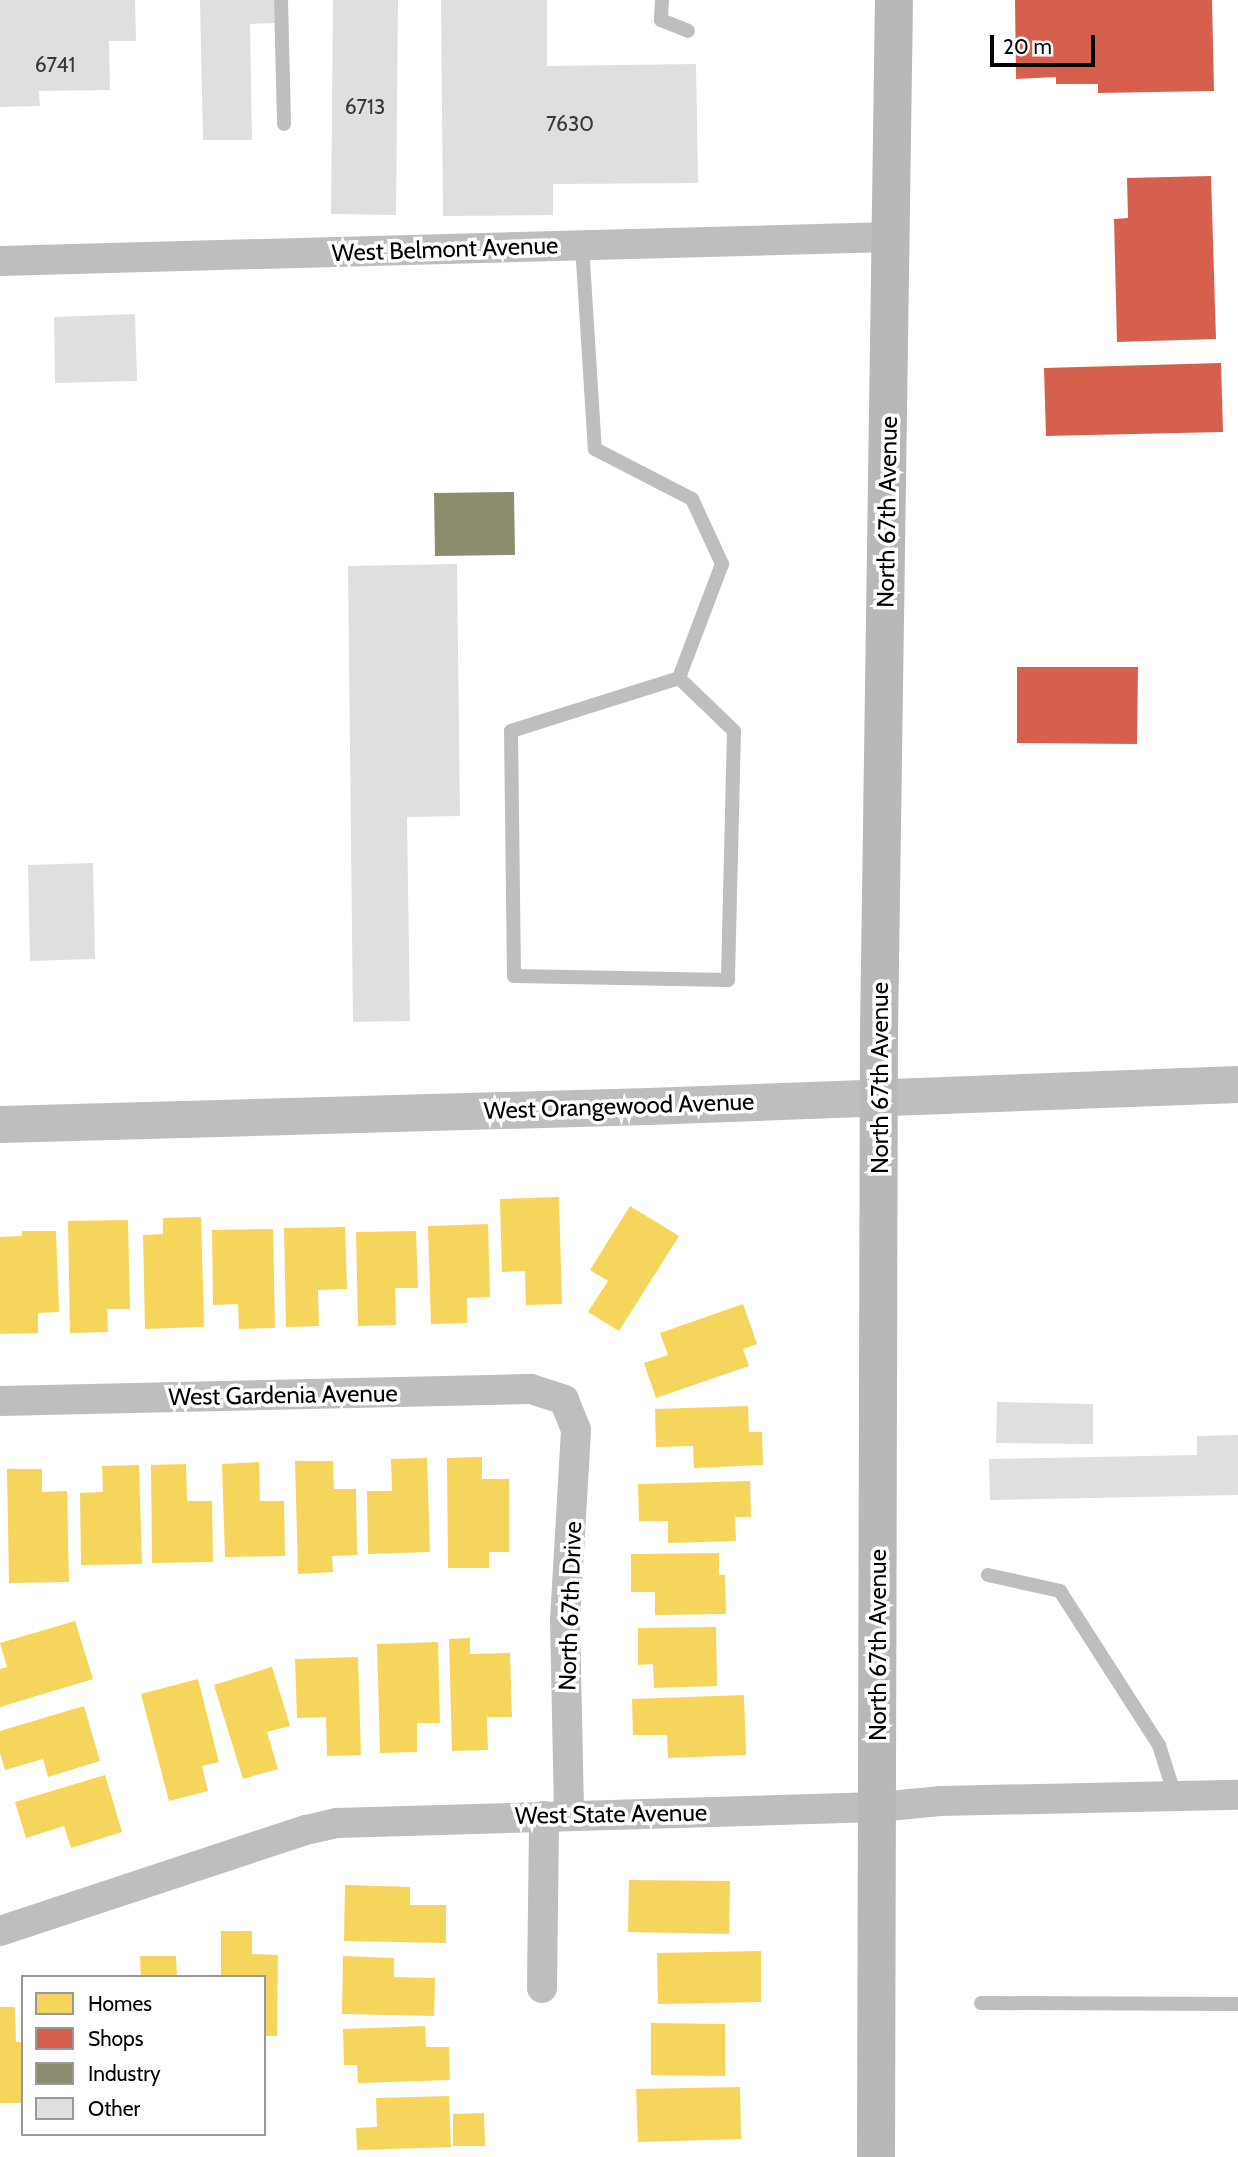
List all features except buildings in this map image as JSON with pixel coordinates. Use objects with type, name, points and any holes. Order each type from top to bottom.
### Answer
[{"type":"main road","name":"North 67th Avenue","points":[[876,2157],[880,1095],[894,0]]},
{"type":"street","name":"West Belmont Avenue","points":[[0,261],[891,237]]},
{"type":"street","name":"West Orangewood Avenue","points":[[0,1124],[661,1105],[1238,1084]]},
{"type":"street","name":"West Gardenia Avenue","points":[[0,1401],[531,1389],[564,1399]]},
{"type":"street","name":"North 67th Drive","points":[[542,1989],[557,1815],[576,1430],[564,1399]]},
{"type":"street","name":"West State Avenue","points":[[0,1931],[306,1830],[337,1823],[878,1808],[940,1801],[1238,1795]]},
{"type":"lane","points":[[281,0],[285,124]]},
{"type":"lane","points":[[662,0],[661,20],[688,31]]},
{"type":"lane","points":[[582,245],[595,449],[692,499],[722,564],[679,678]]},
{"type":"lane","points":[[679,678],[734,732],[728,980],[514,976],[511,732],[679,678]]},
{"type":"lane","points":[[988,1575],[1060,1591],[1159,1745],[1175,1796]]},
{"type":"lane","points":[[981,2003],[1238,2004]]}]
